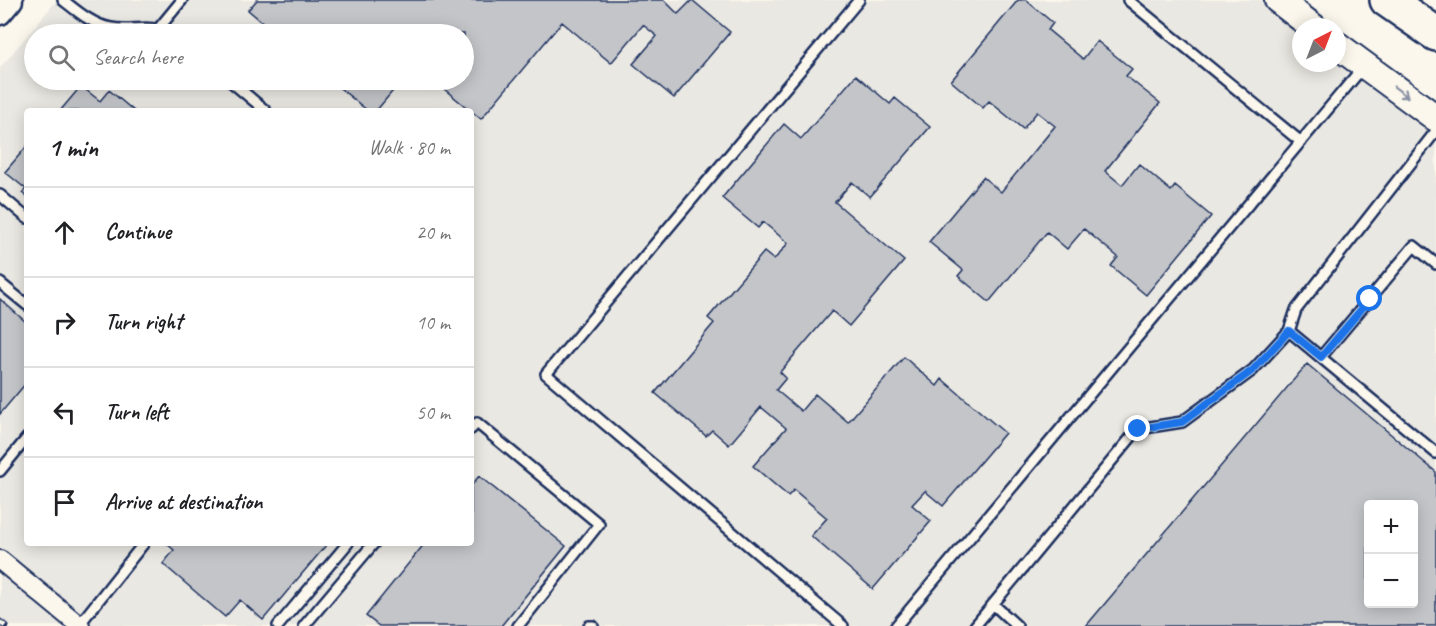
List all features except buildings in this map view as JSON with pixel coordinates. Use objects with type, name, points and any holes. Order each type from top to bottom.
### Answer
[{"type":"highway","points":[[1387,0],[1436,34]]},
{"type":"main road","points":[[1278,0],[1301,18]]},
{"type":"main road","points":[[1346,52],[1436,118]]},
{"type":"street","points":[[0,13],[11,0]]},
{"type":"street","points":[[0,560],[79,626]]},
{"type":"lane","points":[[63,0],[101,24]]},
{"type":"lane","points":[[162,24],[182,0]]},
{"type":"lane","points":[[843,626],[546,374],[859,0]]},
{"type":"lane","points":[[1128,0],[1301,142]]},
{"type":"lane","points":[[896,626],[1365,66]]},
{"type":"lane","points":[[241,90],[262,108]]},
{"type":"lane","points":[[975,626],[1138,429],[1182,422],[1253,370],[1289,331],[1296,310],[1436,131]]},
{"type":"lane","points":[[0,195],[24,215]]},
{"type":"lane","points":[[1321,357],[1414,246],[1436,264]]},
{"type":"lane","points":[[0,283],[24,303]]},
{"type":"lane","points":[[1289,331],[1436,453]]},
{"type":"lane","points":[[474,426],[477,423],[599,524],[518,626]]},
{"type":"lane","points":[[0,471],[24,442]]},
{"type":"lane","points":[[79,626],[142,546]]},
{"type":"lane","points":[[278,626],[345,546]]},
{"type":"lane","points":[[304,626],[371,546]]},
{"type":"lane","points":[[993,604],[1017,626]]},
{"type":"shaded area","points":[[57,0],[1261,0],[1292,23],[1292,72],[1346,72],[1346,64],[1436,131],[1436,626],[0,626],[0,68],[24,39],[24,90],[474,90],[474,24],[37,24]]},
{"type":"railway","points":[[0,622],[5,626]]},
{"type":"route","points":[[1138,429],[1182,422],[1253,370],[1289,331],[1321,357],[1370,299]]}]
